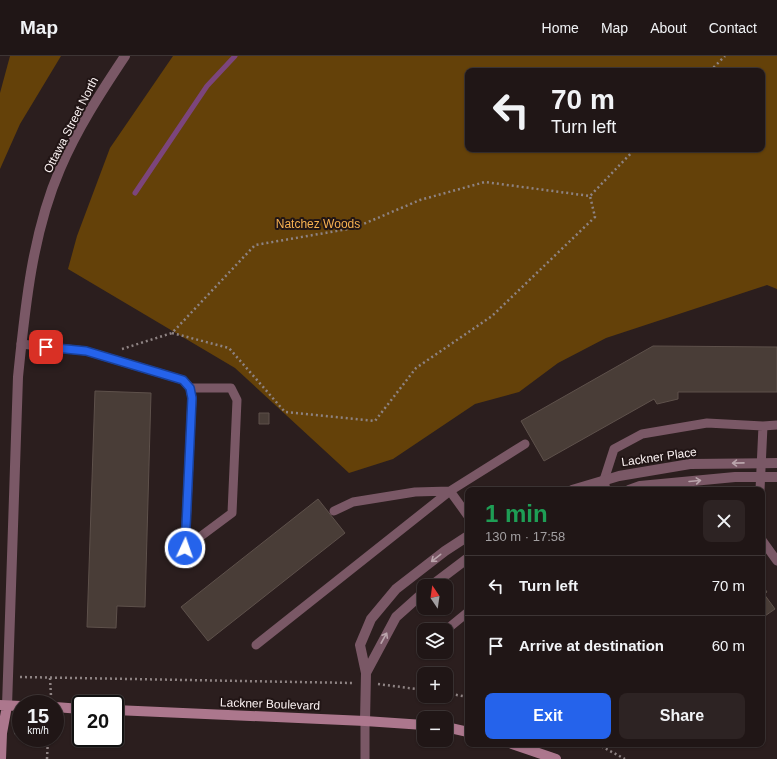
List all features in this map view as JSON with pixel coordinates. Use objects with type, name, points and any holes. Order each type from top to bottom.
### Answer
[{"type":"main road","name":"Ottawa Street North","points":[[1,759],[3,706]]},
{"type":"main road","name":"Lackner Boulevard","points":[[124,710],[417,725]]},
{"type":"main road","points":[[453,729],[465,731]]},
{"type":"main road","points":[[521,747],[556,759]]},
{"type":"street","name":"Ottawa Street North","points":[[3,706],[18,377],[21,344],[34,254],[60,169],[101,91],[125,56]]},
{"type":"street","name":"Lackner Place","points":[[592,487],[605,485],[619,476],[690,464],[777,463]]},
{"type":"street","points":[[637,487],[727,478],[777,477]]},
{"type":"street","points":[[365,721],[366,673],[360,645],[370,619],[396,589],[445,551],[465,538]]},
{"type":"street","points":[[440,579],[465,560]]},
{"type":"street","points":[[366,673],[396,617],[417,598]]},
{"type":"lane","points":[[21,344],[86,351],[183,380],[190,388],[192,398],[185,548],[232,513],[237,400],[231,388],[190,388]]},
{"type":"lane","points":[[605,485],[614,448],[642,434],[707,423],[763,426],[777,425]]},
{"type":"lane","points":[[760,487],[760,462],[763,426]]},
{"type":"lane","points":[[256,645],[450,491],[525,444]]},
{"type":"lane","points":[[334,511],[353,502],[415,492],[450,491]]},
{"type":"lane","points":[[450,491],[465,512]]},
{"type":"lane","points":[[765,544],[777,561]]},
{"type":"lane","points":[[453,624],[465,614]]},
{"type":"lane","points":[[365,721],[365,759]]},
{"type":"path","points":[[713,68],[725,56]]},
{"type":"path","points":[[590,196],[632,152]]},
{"type":"path","points":[[100,356],[172,333],[255,245],[354,228],[420,200],[485,182],[590,196]]},
{"type":"path","points":[[172,333],[229,348],[285,412],[375,421],[416,368],[492,316],[595,217],[590,196]]},
{"type":"path","points":[[39,678],[365,683],[417,689]]},
{"type":"path","points":[[50,678],[51,686]]},
{"type":"path","points":[[453,694],[465,696]]},
{"type":"path","points":[[47,759],[48,747]]},
{"type":"path","points":[[604,747],[625,759]]},
{"type":"green space","points":[[10,56],[61,56],[20,124],[0,169],[0,93]]},
{"type":"green space","name":"Natchez Woods","points":[[173,56],[777,56],[777,289],[767,285],[606,338],[558,363],[519,392],[475,404],[393,459],[349,473],[235,368],[68,269],[77,236],[110,148]]},
{"type":"building","points":[[653,346],[777,347],[777,392],[678,392],[678,399],[657,404],[654,399],[544,461],[521,421]]},
{"type":"building","points":[[95,391],[151,393],[145,607],[117,606],[116,628],[87,627]]},
{"type":"building","points":[[259,413],[269,413],[269,424],[259,424]]},
{"type":"building","points":[[318,499],[345,533],[208,641],[181,607]]},
{"type":"building","points":[[765,595],[775,609],[765,616]]},
{"type":"waterway","points":[[135,193],[207,86],[235,56]]},
{"type":"route","points":[[46,347],[86,351],[183,380],[190,388],[192,398],[185,548]]}]
